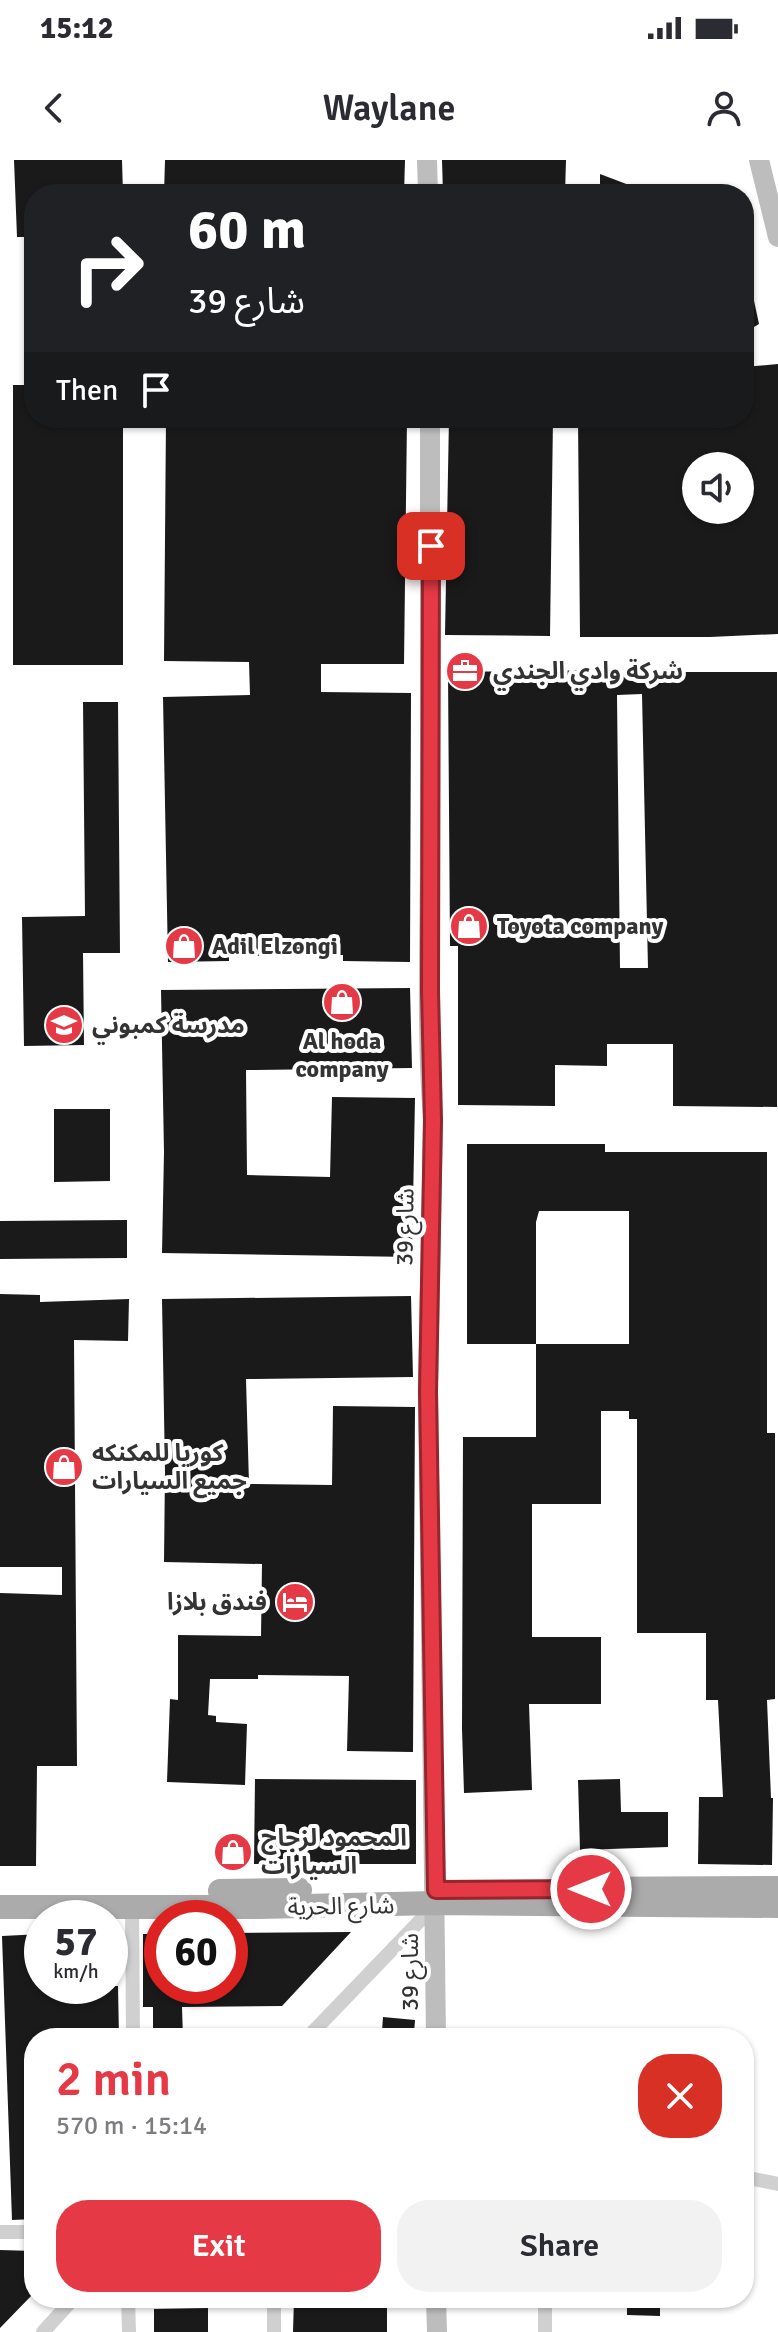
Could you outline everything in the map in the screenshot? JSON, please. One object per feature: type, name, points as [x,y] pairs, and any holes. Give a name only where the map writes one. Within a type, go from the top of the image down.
[{"type":"main road","name":"شارع الحرية","points":[[0,1907],[259,1907],[436,1897],[778,1888]]},
{"type":"main road","name":"شارع الحرية","points":[[0,1892],[436,1897],[778,1906]]},
{"type":"street","points":[[427,160],[428,184]]},
{"type":"street","points":[[759,160],[778,237]]},
{"type":"street","name":"شارع 39","points":[[430,428],[430,1034],[433,1120],[428,1391],[436,2028]]},
{"type":"street","points":[[316,2028],[436,1897]]},
{"type":"street","points":[[132,1906],[133,2028]]},
{"type":"street","points":[[754,2179],[778,2184]]},
{"type":"street","points":[[0,2232],[24,2232]]},
{"type":"street","points":[[43,2332],[65,2308]]},
{"type":"street","points":[[128,2308],[129,2332]]},
{"type":"street","points":[[274,2308],[274,2332]]},
{"type":"street","points":[[436,2308],[437,2332]]},
{"type":"street","points":[[545,2308],[545,2332]]},
{"type":"building","points":[[14,160],[122,160],[123,184],[24,184],[24,237],[17,237]]},
{"type":"building","points":[[165,160],[405,160],[404,184],[164,184]]},
{"type":"building","points":[[442,160],[566,160],[565,184],[443,184]]},
{"type":"building","points":[[600,174],[626,184],[600,184]]},
{"type":"building","points":[[754,301],[759,324],[754,327]]},
{"type":"building","points":[[778,364],[778,634],[580,637],[578,428],[754,428],[754,366]]},
{"type":"building","points":[[13,385],[24,385],[24,428],[123,428],[123,665],[13,665]]},
{"type":"building","points":[[166,428],[407,428],[404,664],[321,664],[321,692],[411,693],[410,962],[343,961],[343,955],[229,956],[229,961],[168,962],[163,697],[250,695],[249,662],[164,661]]},
{"type":"building","points":[[449,428],[553,428],[550,636],[445,635]]},
{"type":"building","points":[[448,672],[777,672],[777,1107],[673,1106],[673,1044],[607,1044],[607,1066],[555,1065],[555,1106],[458,1105],[458,946],[450,946]],"holes":[[[642,694],[648,968],[620,968],[617,695]]]},
{"type":"building","points":[[83,702],[118,702],[120,953],[83,953],[84,1045],[24,1046],[22,917],[85,916]]},
{"type":"building","points":[[410,988],[412,1068],[246,1070],[247,1175],[330,1177],[332,1097],[415,1098],[412,1257],[162,1253],[161,990]]},
{"type":"building","points":[[54,1109],[110,1109],[110,1181],[54,1182]]},
{"type":"building","points":[[467,1144],[605,1144],[605,1152],[767,1152],[767,1433],[775,1433],[775,1699],[767,1700],[773,1798],[772,1865],[698,1864],[699,1797],[723,1797],[718,1700],[706,1700],[706,1633],[637,1633],[637,1419],[629,1419],[629,1411],[601,1411],[601,1504],[532,1504],[532,1637],[601,1637],[601,1704],[529,1704],[532,1790],[464,1793],[463,1437],[536,1437],[536,1344],[467,1344]],"holes":[[[539,1211],[629,1211],[629,1344],[536,1344],[536,1222]]]},
{"type":"building","points":[[127,1220],[127,1258],[0,1259],[0,1221]]},
{"type":"building","points":[[0,1294],[40,1295],[40,1302],[129,1299],[128,1341],[74,1340],[77,1766],[37,1766],[36,1866],[0,1866],[0,1593],[62,1595],[62,1567],[0,1567]]},
{"type":"building","points":[[411,1296],[413,1377],[246,1379],[249,1484],[332,1485],[333,1406],[415,1407],[413,1752],[347,1751],[349,1676],[258,1675],[258,1679],[210,1679],[208,1715],[216,1716],[216,1722],[247,1724],[245,1785],[167,1782],[170,1699],[178,1700],[178,1635],[261,1636],[262,1564],[164,1562],[162,1299]]},
{"type":"building","points":[[255,1779],[416,1780],[416,1864],[254,1864]]},
{"type":"building","points":[[620,1779],[621,1812],[668,1812],[668,1847],[580,1850],[578,1780]]},
{"type":"building","points":[[351,1932],[282,2006],[182,2007],[183,2028],[153,2028],[153,2007],[143,2007],[143,1934],[144,2004],[248,2004],[248,1933]]},
{"type":"building","points":[[24,1935],[24,2004],[118,2004],[119,2028],[24,2028],[24,2219],[12,2220],[2,1936]]},
{"type":"building","points":[[383,2017],[415,2020],[414,2028],[382,2028]]},
{"type":"building","points":[[0,2250],[24,2251],[24,2303],[0,2328]]},
{"type":"building","points":[[208,2308],[208,2332],[154,2332],[154,2309]]},
{"type":"building","points":[[294,2308],[387,2308],[387,2332],[293,2332]]},
{"type":"building","points":[[627,2308],[660,2308],[660,2316],[627,2315]]},
{"type":"place","name":"شركة وادي الجندي","points":[[465,671]]},
{"type":"place","name":"Toyota company","points":[[469,926]]},
{"type":"place","name":"Adil Elzongi","points":[[184,946]]},
{"type":"place","name":"Al hoda company","points":[[342,1002]]},
{"type":"place","name":"مدرسة كمبوني","points":[[64,1025]]},
{"type":"place","name":"كوريا للمكنكه جميع السيارات","points":[[64,1467]]},
{"type":"place","name":"فندق بلازا","points":[[295,1602]]},
{"type":"place","name":"المحمود لزجاج السيارات","points":[[233,1852]]},
{"type":"route","points":[[431,546],[430,1078],[433,1120],[428,1391],[436,1890],[591,1889]]}]
